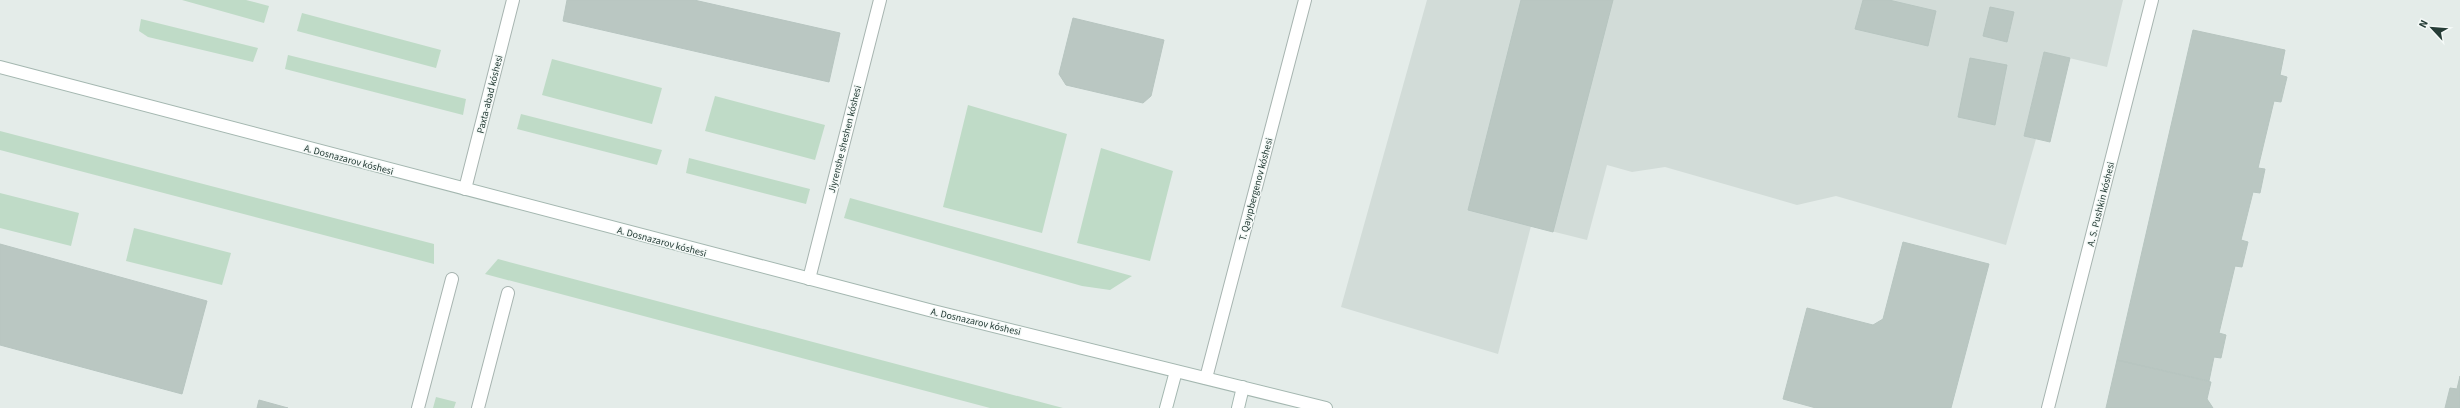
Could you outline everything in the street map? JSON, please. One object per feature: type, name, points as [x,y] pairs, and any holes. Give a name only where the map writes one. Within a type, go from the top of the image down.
[{"type":"street","name":"Paxta-abad kóshesi","points":[[465,189],[513,0]]},
{"type":"street","name":"Jiyrenshe sheshen kóshesi","points":[[808,279],[880,0]]},
{"type":"street","name":"T. Qayıpbergenov kóshesi","points":[[1206,378],[1305,0]]},
{"type":"street","name":"A. S. Pushkin kóshesi","points":[[2048,408],[2152,0]]},
{"type":"street","name":"A. Dosnazarov kóshesi","points":[[0,67],[808,279],[1326,408]]},
{"type":"street","points":[[418,408],[452,279]]},
{"type":"street","points":[[478,408],[508,293]]},
{"type":"street","points":[[1166,408],[1176,371]]},
{"type":"street","points":[[1238,408],[1243,387]]},
{"type":"shaded area","points":[[1427,0],[2123,0],[2107,67],[2044,52],[2024,136],[2036,139],[2006,245],[1836,196],[1797,205],[1665,167],[1632,172],[1607,165],[1587,240],[1531,226],[1498,354],[1341,307]]},
{"type":"green space","points":[[182,0],[246,0],[269,6],[264,23]]},
{"type":"green space","points":[[302,13],[441,50],[436,68],[297,31]]},
{"type":"green space","points":[[141,19],[258,48],[253,62],[148,37],[139,31]]},
{"type":"green space","points":[[288,55],[466,99],[463,115],[285,69]]},
{"type":"green space","points":[[552,59],[662,88],[652,124],[542,95]]},
{"type":"green space","points":[[715,96],[825,125],[815,160],[705,131]]},
{"type":"green space","points":[[968,105],[1067,134],[1042,233],[943,207]]},
{"type":"green space","points":[[521,114],[662,150],[657,165],[517,129]]},
{"type":"green space","points":[[0,131],[434,244],[434,264],[0,150]]},
{"type":"green space","points":[[1101,148],[1173,171],[1150,261],[1077,243]]},
{"type":"green space","points":[[689,158],[810,189],[806,204],[686,173]]},
{"type":"green space","points":[[0,193],[79,213],[71,246],[0,228]]},
{"type":"green space","points":[[850,198],[1132,276],[1110,290],[1082,286],[844,218]]},
{"type":"green space","points":[[134,228],[231,253],[222,285],[126,261]]},
{"type":"green space","points":[[498,259],[1063,408],[990,408],[485,274]]},
{"type":"green space","points":[[436,397],[456,402],[454,408],[433,408]]},
{"type":"building","points":[[567,0],[694,0],[840,33],[829,82],[563,21]]},
{"type":"building","points":[[1521,0],[1613,0],[1553,232],[1468,210]]},
{"type":"building","points":[[1863,0],[1889,0],[1936,11],[1928,46],[1855,29]]},
{"type":"building","points":[[1990,7],[2014,12],[2007,42],[1983,36]]},
{"type":"building","points":[[1073,18],[1164,40],[1151,96],[1143,103],[1066,85],[1059,74]]},
{"type":"building","points":[[2193,30],[2285,50],[2280,75],[2287,77],[2281,102],[2274,101],[2258,168],[2265,169],[2260,193],[2253,192],[2241,240],[2248,242],[2242,267],[2235,266],[2219,333],[2226,335],[2221,358],[2214,357],[2209,381],[2117,360]]},
{"type":"building","points":[[2044,52],[2070,58],[2050,142],[2024,136]]},
{"type":"building","points":[[1970,58],[2007,65],[1995,125],[1958,117]]},
{"type":"building","points":[[1903,242],[1989,264],[1951,408],[1816,408],[1783,399],[1807,308],[1873,325],[1883,319]]},
{"type":"building","points":[[0,244],[207,301],[182,394],[0,345]]},
{"type":"building","points":[[2117,360],[2211,382],[2207,399],[2213,408],[2106,408]]},
{"type":"building","points":[[2460,376],[2460,408],[2445,408],[2450,388],[2457,389]]},
{"type":"building","points":[[259,400],[288,408],[257,408]]}]
